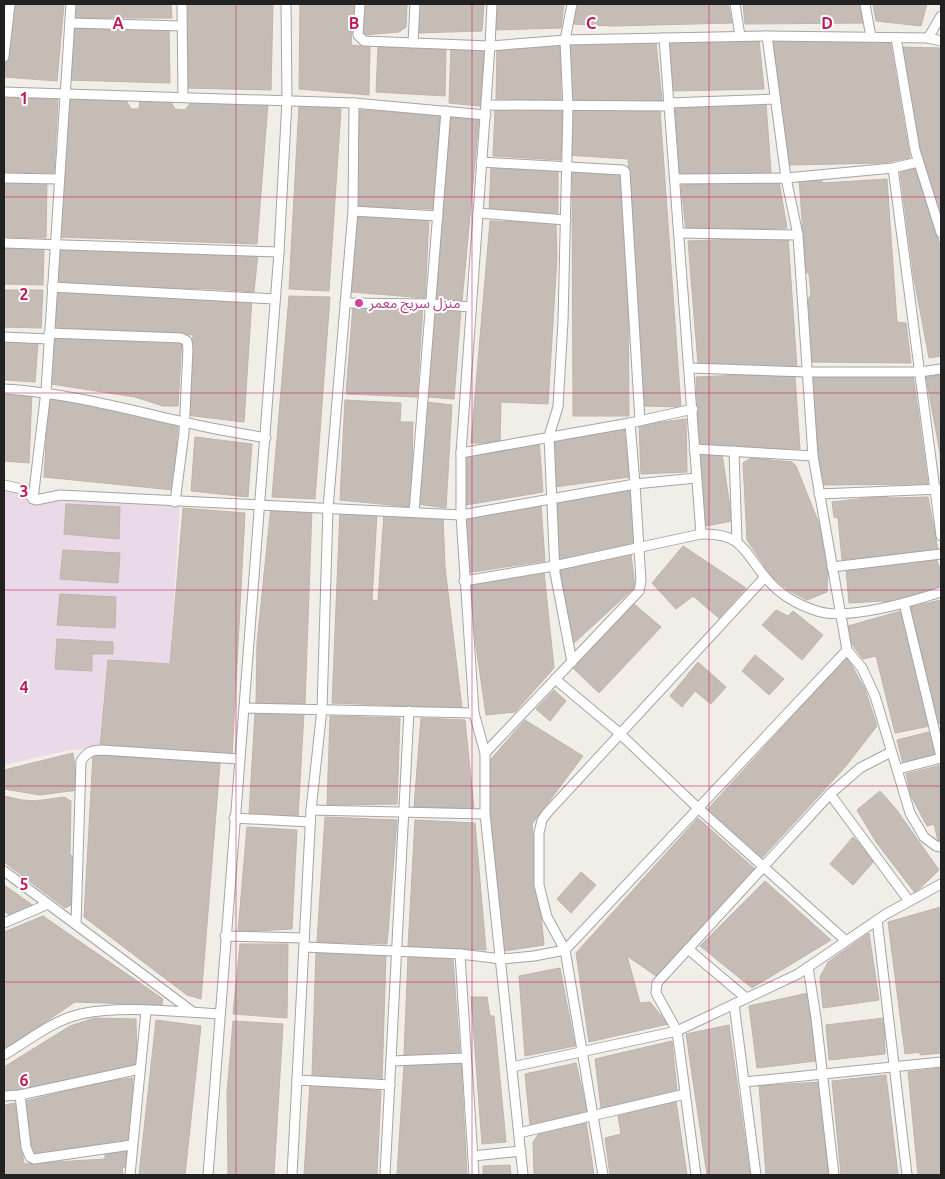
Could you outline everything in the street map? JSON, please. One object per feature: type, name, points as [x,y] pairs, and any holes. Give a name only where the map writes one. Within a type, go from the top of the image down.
[{"type":"street","points":[[4,57],[10,4]]},
{"type":"street","points":[[33,499],[46,391],[58,179],[71,4]]},
{"type":"street","points":[[182,4],[184,96]]},
{"type":"street","points":[[208,1175],[279,252],[286,100],[286,4]]},
{"type":"street","points":[[360,4],[358,35],[360,39],[412,43],[490,46],[565,40],[740,36],[928,38],[941,41]]},
{"type":"street","points":[[412,43],[415,4]]},
{"type":"street","points":[[492,4],[487,105],[481,162],[461,453],[461,515],[474,713],[485,752],[485,814],[502,959],[523,1175]]},
{"type":"street","points":[[572,4],[565,40],[568,106],[565,166],[566,220],[558,407],[549,436],[554,566],[572,662]]},
{"type":"street","points":[[735,4],[740,36]]},
{"type":"street","points":[[865,4],[871,37]]},
{"type":"street","points":[[928,38],[941,16]]},
{"type":"street","points":[[70,23],[182,26]]},
{"type":"street","points":[[767,36],[786,178],[798,235],[813,456],[847,650],[862,668],[875,696],[891,752],[899,768],[910,813],[929,842],[941,847]]},
{"type":"street","points":[[664,38],[693,409],[696,478],[702,534]]},
{"type":"street","points":[[896,38],[918,162],[941,233]]},
{"type":"street","points":[[4,92],[184,96],[354,103],[486,115]]},
{"type":"street","points":[[487,105],[669,105],[776,99]]},
{"type":"street","points":[[292,1175],[310,822],[322,709],[328,508],[353,211],[354,103]]},
{"type":"street","points":[[414,512],[446,111]]},
{"type":"street","points":[[481,162],[623,170],[626,176],[640,421]]},
{"type":"street","points":[[675,179],[786,178],[893,168],[918,162]]},
{"type":"street","points":[[893,168],[938,490],[941,536]]},
{"type":"street","points":[[4,178],[58,179]]},
{"type":"street","points":[[353,211],[438,216]]},
{"type":"street","points":[[478,213],[566,220]]},
{"type":"street","points":[[679,233],[798,235]]},
{"type":"street","points":[[4,243],[279,252]]},
{"type":"street","points":[[52,287],[275,299]]},
{"type":"street","points":[[345,303],[431,304],[472,307]]},
{"type":"street","points":[[4,337],[49,336],[186,340],[188,349],[185,422],[175,502]]},
{"type":"street","points":[[690,368],[806,372],[920,372],[941,369]]},
{"type":"street","points":[[4,389],[46,391],[266,438]]},
{"type":"street","points":[[461,453],[630,423],[693,409]]},
{"type":"street","points":[[485,752],[639,591],[641,581],[640,549],[630,423]]},
{"type":"street","points":[[694,449],[813,456]]},
{"type":"street","points":[[734,451],[737,541]]},
{"type":"street","points":[[33,499],[60,495],[461,515],[635,484],[696,478]]},
{"type":"street","points":[[4,485],[22,489],[33,499]]},
{"type":"street","points":[[819,494],[938,490]]},
{"type":"street","points":[[464,581],[554,566],[640,549],[702,534],[725,535],[737,541],[766,578],[778,590],[797,603],[818,612],[841,614],[904,603],[941,592]]},
{"type":"street","points":[[832,567],[941,554]]},
{"type":"street","points":[[603,1175],[565,950],[542,906],[538,858],[539,833],[542,820],[689,658],[766,578]]},
{"type":"street","points":[[899,768],[941,757],[904,603]]},
{"type":"street","points":[[225,936],[397,951],[460,954],[502,959],[542,955],[565,950],[847,650]]},
{"type":"street","points":[[555,679],[621,735],[698,808],[846,940]]},
{"type":"street","points":[[245,708],[474,713]]},
{"type":"street","points":[[386,1175],[409,711]]},
{"type":"street","points":[[76,924],[81,761],[85,755],[92,750],[102,750],[239,760]]},
{"type":"street","points":[[696,1175],[677,1031],[656,989],[657,983],[762,866],[830,794],[860,768],[891,752]]},
{"type":"street","points":[[830,794],[909,901]]},
{"type":"street","points":[[311,810],[485,814]]},
{"type":"street","points":[[234,818],[310,822]]},
{"type":"street","points":[[4,871],[193,1012]]},
{"type":"street","points":[[512,1067],[677,1031],[780,983],[808,967],[877,920],[941,884]]},
{"type":"street","points":[[4,923],[48,904]]},
{"type":"street","points":[[877,920],[908,1175]]},
{"type":"street","points":[[688,949],[746,998]]},
{"type":"street","points":[[460,954],[474,1175]]},
{"type":"street","points":[[808,967],[834,1175]]},
{"type":"street","points":[[734,1004],[756,1175]]},
{"type":"street","points":[[4,1056],[56,1024],[81,1014],[146,1011],[219,1014]]},
{"type":"street","points":[[130,1175],[146,1011]]},
{"type":"street","points":[[391,1060],[466,1058]]},
{"type":"street","points":[[744,1082],[941,1062]]},
{"type":"street","points":[[4,1096],[20,1095],[140,1069]]},
{"type":"street","points":[[297,1080],[390,1085]]},
{"type":"street","points":[[519,1133],[685,1094]]},
{"type":"street","points":[[20,1095],[26,1147],[30,1157],[132,1145]]},
{"type":"street","points":[[473,1156],[521,1151]]},
{"type":"shaded area","points":[[4,487],[25,491],[29,500],[44,495],[180,503],[170,664],[108,660],[100,748],[69,750],[4,765]]},
{"type":"building","points":[[12,4],[64,4],[57,81],[4,77]]},
{"type":"building","points":[[73,4],[171,4],[172,18],[77,18],[72,12]]},
{"type":"building","points":[[186,4],[273,4],[271,90],[186,88]]},
{"type":"building","points":[[300,4],[354,4],[351,45],[370,47],[369,95],[299,89]]},
{"type":"building","points":[[364,4],[407,4],[406,27],[399,32],[363,35]]},
{"type":"building","points":[[416,4],[484,4],[482,31],[416,33]]},
{"type":"building","points":[[494,4],[564,4],[561,28],[494,30]]},
{"type":"building","points":[[574,4],[728,4],[732,23],[613,26],[573,24]]},
{"type":"building","points":[[743,4],[863,4],[866,23],[745,24]]},
{"type":"building","points":[[873,4],[927,4],[921,26],[876,21]]},
{"type":"building","points":[[71,27],[169,27],[170,83],[67,80]]},
{"type":"building","points":[[772,39],[890,41],[910,158],[883,163],[789,165],[780,114]]},
{"type":"building","points":[[759,40],[764,89],[672,91],[668,41]]},
{"type":"building","points":[[560,42],[561,100],[496,99],[497,46]]},
{"type":"building","points":[[656,42],[662,101],[569,100],[568,44]]},
{"type":"building","points":[[446,45],[445,96],[376,92],[378,47]]},
{"type":"building","points":[[901,47],[941,48],[941,223],[918,153]]},
{"type":"building","points":[[451,48],[484,51],[480,106],[449,103]]},
{"type":"building","points":[[4,98],[58,99],[54,173],[4,172]]},
{"type":"building","points":[[67,99],[126,100],[131,109],[139,109],[140,100],[170,100],[175,109],[185,110],[191,102],[268,103],[257,244],[58,237]]},
{"type":"building","points":[[766,103],[771,172],[680,176],[675,105]]},
{"type":"building","points":[[299,105],[341,109],[329,291],[289,289]]},
{"type":"building","points":[[495,108],[563,109],[561,160],[493,156]]},
{"type":"building","points":[[571,108],[660,110],[681,407],[644,406],[628,159],[568,155]]},
{"type":"building","points":[[360,110],[440,115],[433,209],[355,206]]},
{"type":"building","points":[[451,114],[479,118],[462,302],[436,301]]},
{"type":"building","points":[[491,166],[558,168],[558,213],[489,213]]},
{"type":"building","points":[[916,168],[941,248],[941,356],[929,358],[914,279],[900,171]]},
{"type":"building","points":[[572,172],[621,172],[628,306],[629,416],[573,416]]},
{"type":"building","points":[[820,178],[823,183],[887,179],[897,322],[906,323],[911,363],[810,362],[807,302],[811,294],[809,274],[806,272],[799,179]]},
{"type":"building","points":[[4,181],[47,181],[46,238],[4,237]]},
{"type":"building","points":[[779,181],[787,228],[686,231],[681,185]]},
{"type":"building","points":[[354,216],[429,218],[425,298],[351,292]]},
{"type":"building","points":[[490,221],[556,223],[557,257],[548,404],[501,402],[500,443],[471,443]]},
{"type":"building","points":[[788,237],[797,368],[698,364],[688,241]]},
{"type":"building","points":[[4,248],[44,249],[43,285],[4,284]]},
{"type":"building","points":[[57,248],[258,253],[254,292],[214,289],[55,285]]},
{"type":"building","points":[[4,290],[43,290],[41,328],[4,327]]},
{"type":"building","points":[[55,291],[252,298],[244,422],[186,415],[193,335],[90,329],[53,329]]},
{"type":"building","points":[[289,296],[330,297],[315,499],[272,497]]},
{"type":"building","points":[[423,305],[417,397],[346,394],[353,306]]},
{"type":"building","points":[[433,307],[461,309],[454,399],[427,397]]},
{"type":"building","points":[[52,335],[182,339],[178,406],[163,406],[135,397],[51,384]]},
{"type":"building","points":[[4,342],[38,343],[35,382],[4,380]]},
{"type":"building","points":[[913,374],[928,484],[822,485],[811,377]]},
{"type":"building","points":[[742,375],[795,377],[800,449],[699,447],[696,377]]},
{"type":"building","points":[[941,375],[941,480],[940,453],[926,377]]},
{"type":"building","points":[[4,391],[32,392],[29,463],[4,461]]},
{"type":"building","points":[[49,394],[178,424],[173,490],[44,477]]},
{"type":"building","points":[[345,400],[401,403],[400,422],[413,422],[411,507],[340,500]]},
{"type":"building","points":[[426,402],[452,405],[446,508],[417,504]]},
{"type":"building","points":[[686,419],[687,472],[641,474],[639,425]]},
{"type":"building","points":[[624,427],[629,477],[554,487],[552,436]]},
{"type":"building","points":[[195,437],[252,444],[248,497],[191,491]]},
{"type":"building","points":[[539,440],[543,492],[466,505],[465,453]]},
{"type":"building","points":[[722,453],[732,521],[706,526],[698,455]]},
{"type":"building","points":[[751,458],[792,462],[796,466],[820,526],[828,567],[827,592],[807,600],[788,590],[771,576],[747,540],[743,463]]},
{"type":"building","points":[[633,488],[635,548],[558,561],[555,502]]},
{"type":"building","points":[[885,496],[890,498],[928,497],[938,550],[842,560],[838,518],[834,517],[832,502]]},
{"type":"building","points":[[66,504],[120,507],[119,539],[64,534]]},
{"type":"building","points":[[541,504],[545,561],[466,573],[466,517]]},
{"type":"building","points":[[271,506],[312,508],[305,704],[256,705],[257,643]]},
{"type":"building","points":[[183,508],[245,513],[232,758],[100,748],[108,660],[170,664]]},
{"type":"building","points":[[340,511],[377,514],[372,600],[378,601],[384,513],[443,516],[445,567],[462,708],[332,703]]},
{"type":"building","points":[[683,546],[746,588],[719,618],[693,596],[676,609],[652,583]]},
{"type":"building","points":[[63,550],[120,553],[118,583],[60,579]]},
{"type":"building","points":[[631,554],[635,587],[573,644],[560,570]]},
{"type":"building","points":[[936,558],[941,572],[941,591],[886,604],[882,601],[849,603],[846,569]]},
{"type":"building","points":[[544,572],[554,668],[515,712],[486,715],[467,584]]},
{"type":"building","points":[[60,594],[116,597],[115,628],[57,625]]},
{"type":"building","points":[[941,600],[941,723],[937,724],[911,607]]},
{"type":"building","points":[[633,603],[661,627],[599,693],[572,667]]},
{"type":"building","points":[[776,610],[788,616],[793,611],[823,635],[802,660],[762,625]]},
{"type":"building","points":[[901,611],[930,726],[895,733],[876,656],[863,659],[851,643],[848,626]]},
{"type":"building","points":[[57,639],[113,642],[113,654],[92,654],[92,671],[55,669]]},
{"type":"building","points":[[755,655],[784,679],[769,695],[742,671]]},
{"type":"building","points":[[847,657],[865,689],[877,726],[846,766],[761,859],[706,811]]},
{"type":"building","points":[[698,662],[726,687],[711,704],[695,691],[682,707],[670,696]]},
{"type":"building","points":[[554,690],[566,701],[550,721],[536,709]]},
{"type":"building","points":[[255,713],[304,713],[298,817],[249,814]]},
{"type":"building","points":[[330,716],[400,718],[397,804],[327,805]]},
{"type":"building","points":[[421,718],[465,720],[474,808],[414,807]]},
{"type":"building","points":[[525,720],[583,756],[532,824],[544,945],[504,951],[489,800],[491,759]]},
{"type":"building","points":[[933,731],[941,756],[903,764],[897,740]]},
{"type":"building","points":[[73,753],[78,790],[40,795],[4,789],[4,770]]},
{"type":"building","points":[[93,755],[220,763],[201,999],[187,995],[84,917]]},
{"type":"building","points":[[941,765],[941,841],[938,841],[934,824],[927,826],[911,796],[906,774]]},
{"type":"building","points":[[880,791],[896,809],[939,870],[915,893],[876,842],[857,810]]},
{"type":"building","points":[[4,796],[36,801],[64,797],[71,801],[70,854],[74,858],[71,905],[65,908],[4,862]]},
{"type":"building","points":[[325,817],[397,820],[387,944],[317,942]]},
{"type":"building","points":[[698,818],[756,870],[656,976],[627,956],[640,1003],[650,1002],[668,1024],[589,1042],[576,953]]},
{"type":"building","points":[[415,820],[475,823],[486,950],[408,947]]},
{"type":"building","points":[[247,827],[297,830],[292,929],[238,932]]},
{"type":"building","points":[[853,837],[875,860],[853,885],[830,864]]},
{"type":"building","points":[[581,872],[596,885],[571,913],[557,899]]},
{"type":"building","points":[[765,881],[831,940],[752,988],[700,946]]},
{"type":"building","points":[[4,885],[34,906],[13,918],[4,911]]},
{"type":"building","points":[[941,907],[941,1053],[920,1055],[920,1052],[905,1054],[888,922]]},
{"type":"building","points":[[43,916],[163,999],[162,1005],[75,1002],[4,1050],[4,932]]},
{"type":"building","points":[[869,933],[879,1000],[823,1008],[820,977],[828,962]]},
{"type":"building","points":[[240,944],[288,944],[287,1018],[233,1014]]},
{"type":"building","points":[[316,951],[386,954],[382,1082],[312,1075]]},
{"type":"building","points":[[408,955],[453,959],[460,1055],[404,1056]]},
{"type":"building","points":[[560,968],[575,1046],[525,1056],[519,976]]},
{"type":"building","points":[[808,993],[816,1061],[757,1068],[749,1006]]},
{"type":"building","points":[[471,997],[487,997],[490,1016],[494,1016],[506,1142],[482,1144]]},
{"type":"building","points":[[95,1018],[136,1019],[137,1066],[17,1092],[4,1092],[4,1067],[70,1026]]},
{"type":"building","points":[[884,1018],[885,1054],[829,1060],[826,1025]]},
{"type":"building","points":[[156,1020],[201,1026],[185,1175],[139,1175]]},
{"type":"building","points":[[233,1021],[283,1024],[274,1175],[228,1175],[227,1093]]},
{"type":"building","points":[[729,1025],[750,1175],[707,1175],[686,1034]]},
{"type":"building","points":[[672,1041],[677,1091],[601,1108],[595,1059]]},
{"type":"building","points":[[461,1062],[467,1175],[397,1175],[404,1066]]},
{"type":"building","points":[[576,1063],[587,1111],[530,1125],[525,1074]]},
{"type":"building","points":[[941,1068],[941,1175],[918,1175],[908,1072]]},
{"type":"building","points":[[886,1075],[898,1175],[841,1175],[832,1081]]},
{"type":"building","points":[[133,1078],[130,1139],[33,1155],[26,1101],[103,1082]]},
{"type":"building","points":[[820,1082],[828,1175],[766,1175],[759,1086]]},
{"type":"building","points":[[310,1083],[381,1091],[377,1175],[304,1175]]},
{"type":"building","points":[[676,1101],[687,1175],[610,1175],[605,1138],[621,1134],[618,1116]]},
{"type":"building","points":[[15,1103],[24,1164],[105,1159],[105,1154],[126,1151],[128,1167],[122,1168],[123,1175],[4,1175],[4,1105]]},
{"type":"building","points":[[586,1121],[594,1175],[534,1175],[533,1142],[539,1133]]},
{"type":"building","points":[[510,1165],[511,1175],[483,1175],[483,1166]]},
{"type":"place","name":"منزل سريح معمر","points":[[359,303]]}]
